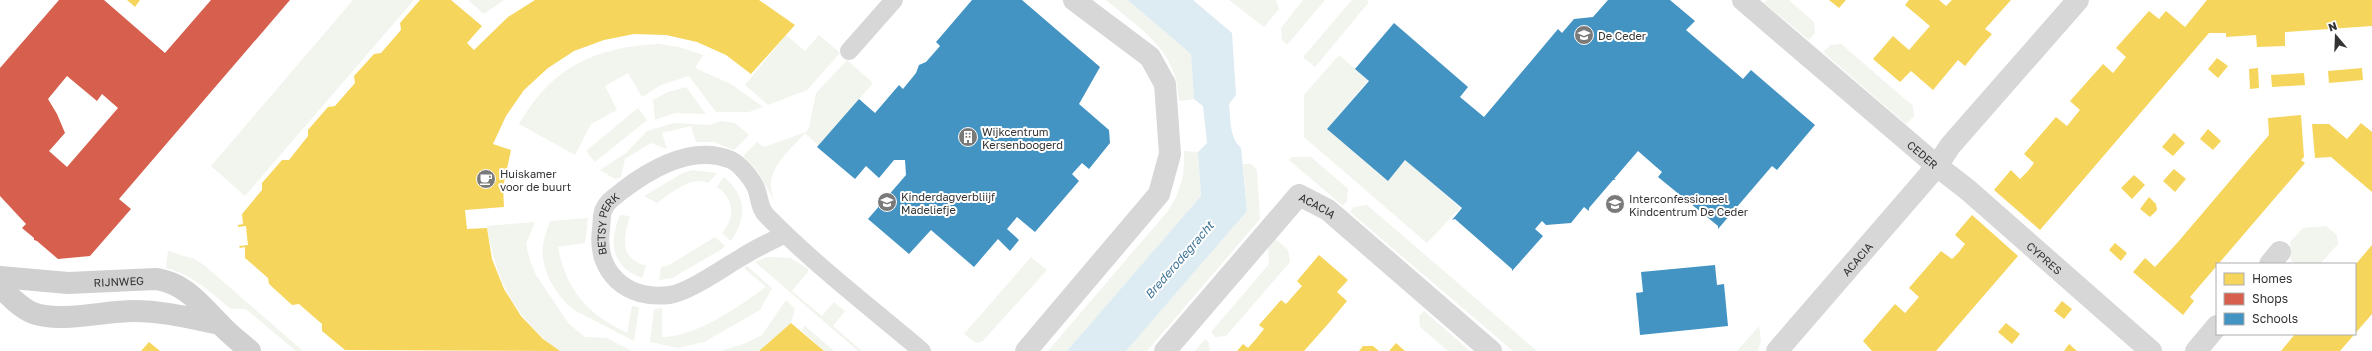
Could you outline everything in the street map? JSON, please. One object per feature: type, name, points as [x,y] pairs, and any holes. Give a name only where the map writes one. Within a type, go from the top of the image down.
[{"type":"street","points":[[1026,351],[1159,194],[1170,154],[1165,84],[1150,57],[1074,0]]},
{"type":"street","name":"CEDER","points":[[1743,0],[1937,166],[1950,146],[2078,0]]},
{"type":"street","name":"ACACIA","points":[[1777,351],[1937,166]]},
{"type":"street","name":"CYPRES","points":[[1937,166],[1968,190],[2150,351]]},
{"type":"street","name":"ACACIA","points":[[1165,351],[1299,195],[1328,210],[1491,351]]},
{"type":"street","name":"RIJNWEG","points":[[0,277],[68,283],[156,279],[168,281],[180,286],[200,301],[220,324],[250,351]]},
{"type":"street","points":[[0,287],[20,305],[33,313],[47,316],[133,311],[154,312],[220,324]]},
{"type":"street","points":[[2196,351],[2216,327]]},
{"type":"lane","points":[[849,51],[894,0]]},
{"type":"lane","name":"BETSY PERK","points":[[785,234],[693,285],[671,295],[647,295],[631,291],[615,280],[602,260],[600,236],[604,209],[610,200],[643,175],[657,168],[694,156],[713,156],[732,161],[755,186],[762,212],[785,234],[922,351]]},
{"type":"shaded area","points":[[353,0],[414,0],[245,196],[211,166]]},
{"type":"shaded area","points":[[468,0],[504,0],[484,14]]},
{"type":"shaded area","points":[[1106,0],[1128,0],[1191,54],[1194,99],[1179,101],[1177,83],[1165,54],[1144,32]]},
{"type":"shaded area","points":[[1229,0],[1276,0],[1279,9],[1264,27]]},
{"type":"shaded area","points":[[1303,0],[1325,0],[1287,45],[1282,40],[1281,28]]},
{"type":"shaded area","points":[[1352,0],[1367,0],[1369,2],[1315,67],[1303,57]]},
{"type":"shaded area","points":[[1767,0],[1789,0],[1814,22],[1815,33],[1809,40],[1764,3]]},
{"type":"shaded area","points":[[786,35],[805,51],[819,35],[840,53],[807,90],[768,105],[745,85]]},
{"type":"shaded area","points":[[659,44],[679,47],[703,55],[695,68],[731,84],[763,107],[749,112],[716,112],[689,76],[661,85],[642,97],[628,73],[605,86],[617,110],[591,124],[575,155],[519,124],[532,104],[546,88],[561,74],[577,64],[595,56],[615,50]]},
{"type":"shaded area","points":[[1841,44],[1913,106],[1914,116],[1906,124],[1823,52],[1831,45]]},
{"type":"shaded area","points":[[1339,55],[1368,80],[1328,128],[1387,180],[1406,160],[1460,208],[1427,243],[1304,137],[1304,95]]},
{"type":"shaded area","points":[[847,60],[873,83],[819,146],[805,133],[783,158],[777,166],[771,184],[772,195],[777,206],[757,170],[743,156],[757,142],[764,147],[806,132],[809,128],[816,93]]},
{"type":"shaded area","points":[[686,87],[706,114],[675,113],[655,120],[653,100],[668,92]]},
{"type":"shaded area","points":[[638,108],[647,120],[595,162],[586,151]]},
{"type":"shaded area","points":[[720,121],[735,123],[749,135],[734,150],[714,142],[696,142],[691,126],[662,133],[667,149],[651,143],[625,159],[621,177],[615,179],[600,170],[626,153],[647,131],[674,123],[710,125]]},
{"type":"shaded area","points":[[1184,151],[1198,152],[1201,196],[1067,351],[1048,351],[1168,211],[1179,190],[1183,175]]},
{"type":"shaded area","points":[[1291,157],[1311,157],[1348,189],[1347,201],[1343,206],[1289,160]]},
{"type":"shaded area","points":[[1243,164],[1251,164],[1257,170],[1260,219],[1147,351],[1126,351],[1247,211]]},
{"type":"shaded area","points":[[692,170],[717,173],[708,183],[695,181],[688,183],[657,203],[644,196],[681,174]]},
{"type":"shaded area","points":[[724,177],[737,192],[742,207],[740,223],[731,241],[722,233],[730,221],[731,215],[730,202],[723,192],[717,187]]},
{"type":"shaded area","points":[[1367,205],[1537,351],[1513,351],[1350,212],[1354,207]]},
{"type":"shaded area","points":[[620,215],[630,216],[626,232],[625,246],[631,258],[646,266],[642,278],[624,267],[615,253],[614,235]]},
{"type":"shaded area","points":[[588,218],[585,243],[558,247],[562,263],[573,289],[581,299],[590,309],[613,326],[627,333],[632,306],[639,307],[634,341],[574,310],[555,290],[547,272],[544,263],[543,245],[550,221]]},
{"type":"shaded area","points":[[535,222],[526,244],[530,261],[536,275],[569,324],[585,337],[607,338],[632,351],[558,350],[528,322],[518,310],[498,272],[487,226]]},
{"type":"shaded area","points":[[2326,226],[2337,235],[2338,244],[2321,263],[2295,263],[2291,260],[2290,242],[2303,228]]},
{"type":"shaded area","points":[[715,237],[725,246],[722,249],[672,278],[659,280],[661,267],[669,265]]},
{"type":"shaded area","points":[[1276,239],[1288,250],[1290,262],[1226,336],[1215,337],[1211,332],[1269,264],[1268,248]]},
{"type":"shaded area","points":[[168,251],[194,259],[204,265],[303,351],[296,351],[246,309],[231,309],[192,279],[166,268]]},
{"type":"shaded area","points":[[767,257],[791,258],[808,269],[808,272],[792,291],[822,316],[834,302],[845,311],[833,326],[862,351],[858,351],[755,262]]},
{"type":"shaded area","points":[[1031,257],[1047,270],[982,342],[976,343],[964,334]]},
{"type":"shaded area","points":[[747,266],[772,288],[760,310],[704,342],[678,348],[650,342],[654,309],[662,308],[662,337],[675,336],[689,332],[717,319],[766,287],[744,268]]},
{"type":"shaded area","points":[[786,300],[795,309],[791,323],[759,351],[721,351],[746,343],[762,335]]},
{"type":"shaded area","points":[[1424,311],[1470,351],[1448,351],[1420,327],[1419,316]]},
{"type":"shaded area","points":[[805,326],[834,351],[824,351],[801,330]]},
{"type":"shaded area","points":[[1759,326],[1761,341],[1758,351],[1737,351]]},
{"type":"shaded area","points":[[1205,339],[1209,343],[1210,351],[1195,351]]},
{"type":"water","name":"Brederodegracht","points":[[1128,0],[1193,0],[1232,33],[1236,95],[1229,104],[1232,133],[1237,144],[1241,148],[1247,211],[1126,351],[1067,351],[1201,196],[1198,152],[1207,143],[1203,106],[1194,99],[1191,54]]},
{"type":"building: Homes","points":[[127,0],[140,0],[135,7]]},
{"type":"building: Homes","points":[[420,0],[451,0],[482,26],[467,43],[474,50],[508,17],[535,0],[759,0],[795,25],[751,74],[726,55],[697,42],[666,35],[634,34],[604,40],[574,51],[548,68],[524,90],[506,116],[493,144],[511,150],[503,187],[504,207],[465,210],[467,229],[487,228],[492,259],[504,289],[521,316],[543,339],[560,351],[345,350],[322,331],[322,324],[299,304],[292,305],[269,284],[268,278],[245,258],[245,247],[240,248],[239,246],[248,245],[246,226],[238,227],[238,225],[243,224],[242,214],[262,190],[262,183],[282,160],[289,160],[308,136],[308,130],[328,107],[335,106],[355,83],[354,76],[374,54],[381,53],[401,30],[400,23]]},
{"type":"building: Homes","points":[[1829,0],[1846,0],[1839,8]]},
{"type":"building: Homes","points":[[1909,0],[1939,0],[1946,6],[1952,0],[2011,0],[1985,29],[1992,34],[1965,66],[1958,60],[1933,90],[1911,71],[1900,82],[1873,59],[1893,36],[1909,50],[1930,26],[1905,5]]},
{"type":"building: Homes","points":[[2207,0],[2372,0],[2372,26],[2285,32],[2285,46],[2257,47],[2256,35],[2226,37],[2226,33],[2209,33],[2040,230],[1994,190],[2011,170],[2020,179],[2028,171],[2034,163],[2024,154],[2056,117],[2067,126],[2080,110],[2070,101],[2103,64],[2113,73],[2126,57],[2116,48],[2149,11],[2159,19],[2166,11],[2185,27]]},
{"type":"building: Homes","points":[[2217,58],[2228,66],[2218,78],[2208,69]]},
{"type":"building: Homes","points":[[2258,68],[2259,88],[2250,89],[2249,69]]},
{"type":"building: Homes","points":[[2362,68],[2363,80],[2329,83],[2328,71]]},
{"type":"building: Homes","points":[[2304,73],[2305,85],[2272,87],[2271,75]]},
{"type":"building: Homes","points":[[2301,115],[2304,157],[2301,160],[2305,163],[2219,263],[2216,263],[2216,267],[2190,297],[2194,301],[2183,315],[2133,272],[2145,258],[2155,267],[2178,242],[2269,135],[2268,118]]},
{"type":"building: Homes","points":[[2361,123],[2372,132],[2372,192],[2331,157],[2315,158],[2312,124],[2329,124],[2347,139]]},
{"type":"building: Homes","points":[[2208,129],[2221,141],[2213,150],[2200,139]]},
{"type":"building: Homes","points":[[2174,133],[2185,143],[2173,156],[2162,147]]},
{"type":"building: Homes","points":[[2174,169],[2186,179],[2175,192],[2163,181]]},
{"type":"building: Homes","points":[[2134,175],[2145,185],[2132,199],[2121,188]]},
{"type":"building: Homes","points":[[2149,197],[2156,204],[2157,210],[2150,217],[2140,209]]},
{"type":"building: Homes","points":[[1972,215],[2018,256],[1936,351],[1872,351],[1863,341],[1895,304],[1905,313],[1919,297],[1909,288],[1941,251],[1952,259],[1959,252],[1965,244],[1955,235]]},
{"type":"building: Homes","points":[[2115,243],[2127,253],[2121,261],[2109,250]]},
{"type":"building: Homes","points":[[2372,245],[2372,314],[2356,333],[2356,264]]},
{"type":"building: Homes","points":[[1319,255],[1348,280],[1337,292],[1347,301],[1328,324],[1304,351],[1237,351],[1243,344],[1248,348],[1264,329],[1259,325],[1281,300],[1286,304],[1302,286],[1297,281]]},
{"type":"building: Homes","points":[[2062,301],[2072,309],[2064,319],[2054,311]]},
{"type":"building: Homes","points":[[791,323],[798,329],[824,351],[759,351]]},
{"type":"building: Homes","points":[[2006,323],[2020,334],[2012,344],[1998,332]]},
{"type":"building: Homes","points":[[2294,335],[2354,335],[2340,351],[2281,351]]},
{"type":"building: Homes","points":[[149,342],[160,351],[141,351]]},
{"type":"building: Homes","points":[[1396,343],[1405,351],[1389,351]]},
{"type":"building: Homes","points":[[2069,344],[2077,351],[2064,351]]},
{"type":"building: Homes","points":[[1363,346],[1373,346],[1379,351],[1359,351]]},
{"type":"building: Shops","points":[[59,0],[104,0],[165,53],[211,0],[290,0],[119,199],[131,209],[90,256],[58,259],[34,240],[34,238],[22,228],[26,224],[0,196],[0,68]],"holes":[[[67,76],[97,101],[102,94],[118,108],[67,167],[49,151],[65,133],[57,114],[48,99]]]},
{"type":"building: Schools","name":"Wijkcentrum Kersenboogerd","points":[[972,0],[1022,0],[1100,67],[1079,104],[1109,130],[1110,143],[1089,169],[1082,163],[1072,174],[1079,181],[1035,232],[1017,217],[1007,229],[1019,240],[1010,251],[998,239],[974,267],[931,230],[909,254],[868,219],[906,175],[905,160],[894,160],[879,178],[866,166],[855,179],[817,147],[859,99],[875,113],[899,85],[903,89],[916,73],[919,65],[926,62],[940,46],[936,42]]},
{"type":"building: Schools","points":[[1608,0],[1670,0],[1695,21],[1686,30],[1743,79],[1751,70],[1815,125],[1777,170],[1772,166],[1718,229],[1718,226],[1658,177],[1662,172],[1638,151],[1614,179],[1616,180],[1613,180],[1589,208],[1589,211],[1584,207],[1571,223],[1546,225],[1542,221],[1535,229],[1543,236],[1512,271],[1512,269],[1455,219],[1452,220],[1462,208],[1405,160],[1388,181],[1327,129],[1369,81],[1355,69],[1394,23],[1468,87],[1460,97],[1484,117],[1558,29],[1562,33],[1574,19],[1593,17]]},
{"type":"building: Schools","points":[[1715,265],[1717,285],[1724,284],[1728,326],[1640,335],[1636,293],[1643,292],[1641,272]]},
{"type":"place","name":"De Ceder","points":[[1584,35]]},
{"type":"place","name":"Wijkcentrum Kersenboogerd","points":[[968,137]]},
{"type":"place","name":"Huiskamer voor de buurt","points":[[486,179]]},
{"type":"place","name":"Kinderdagverbliijf Madeliefje","points":[[887,202]]},
{"type":"place","name":"Interconfessioneel Kindcentrum De Ceder","points":[[1615,204]]}]
